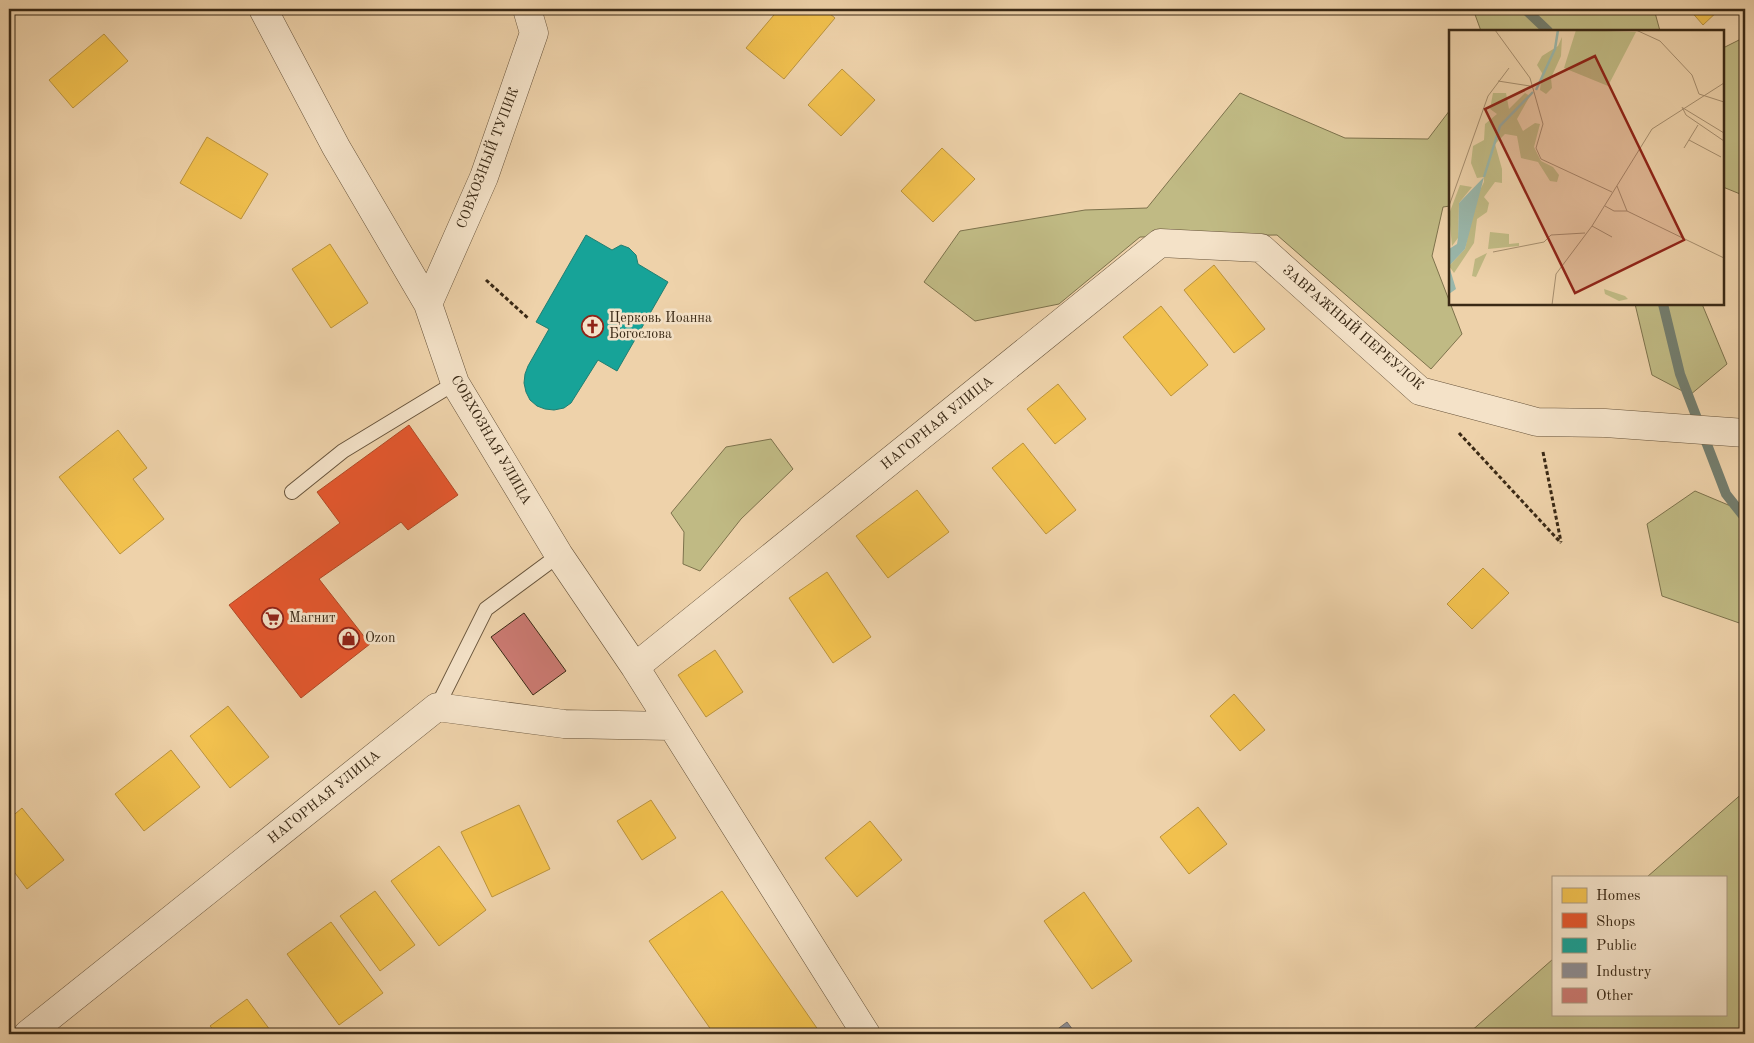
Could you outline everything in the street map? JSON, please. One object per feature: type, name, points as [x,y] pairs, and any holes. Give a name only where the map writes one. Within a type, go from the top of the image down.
[{"type":"street","name":"СОВХОЗНАЯ УЛИЦА","points":[[263,9],[336,146],[428,304],[456,383],[559,555],[635,667],[866,1034]]},
{"type":"street","name":"СОВХОЗНЫЙ ТУПИК","points":[[428,304],[484,177],[534,33],[527,9]]},
{"type":"street","name":"НАГОРНАЯ УЛИЦА","points":[[635,667],[1160,243],[1261,248]]},
{"type":"street","name":"ЗАВРАЖНЫЙ ПЕРЕУЛОК","points":[[1261,248],[1420,391],[1537,422],[1605,423],[1745,433]]},
{"type":"street","name":"НАГОРНАЯ УЛИЦА","points":[[28,1034],[437,707]]},
{"type":"street","points":[[437,707],[564,724],[671,726]]},
{"type":"lane","points":[[292,492],[342,450],[456,383]]},
{"type":"lane","points":[[437,707],[486,609],[559,555]]},
{"type":"path","points":[[486,280],[529,319]]},
{"type":"path","points":[[1454,427],[1561,543],[1537,422]]},
{"type":"shaded area","points":[[1473,9],[1654,9],[1660,30],[1481,30]]},
{"type":"shaded area","points":[[1741,39],[1745,44],[1745,196],[1724,187],[1724,48]]},
{"type":"shaded area","points":[[1240,93],[1345,138],[1428,139],[1449,111],[1449,206],[1443,207],[1432,256],[1449,300],[1449,305],[1451,305],[1462,334],[1431,369],[1277,235],[1140,237],[1059,304],[975,321],[924,282],[960,231],[1085,210],[1147,208]]},
{"type":"shaded area","points":[[1635,305],[1702,305],[1727,364],[1690,395],[1652,375]]},
{"type":"shaded area","points":[[771,439],[793,469],[741,519],[700,571],[683,564],[684,532],[671,513],[726,447]]},
{"type":"shaded area","points":[[1695,491],[1745,512],[1745,625],[1662,596],[1647,524]]},
{"type":"shaded area","points":[[1745,791],[1745,1034],[1469,1033],[1552,960],[1552,1016],[1726,1016],[1726,876],[1648,876]]},
{"type":"building: Homes","points":[[779,9],[824,9],[835,18],[784,79],[746,48]]},
{"type":"building: Homes","points":[[1689,9],[1720,9],[1703,25]]},
{"type":"building: Homes","points":[[104,34],[128,61],[73,108],[49,80]]},
{"type":"building: Homes","points":[[842,69],[875,100],[841,136],[808,105]]},
{"type":"building: Homes","points":[[207,137],[268,174],[241,219],[180,183]]},
{"type":"building: Homes","points":[[942,148],[975,179],[933,222],[901,191]]},
{"type":"building: Homes","points":[[330,244],[368,303],[331,328],[292,269]]},
{"type":"building: Homes","points":[[1214,265],[1265,329],[1234,353],[1184,290]]},
{"type":"building: Homes","points":[[1161,306],[1208,365],[1171,396],[1123,337]]},
{"type":"building: Homes","points":[[1058,384],[1086,419],[1055,444],[1027,409]]},
{"type":"building: Homes","points":[[118,430],[147,468],[133,479],[164,519],[120,554],[59,477]]},
{"type":"building: Homes","points":[[1023,443],[1076,510],[1046,534],[992,468]]},
{"type":"building: Homes","points":[[917,490],[949,532],[888,578],[856,536]]},
{"type":"building: Homes","points":[[1483,568],[1509,593],[1472,629],[1447,604]]},
{"type":"building: Homes","points":[[827,572],[871,637],[833,663],[789,598]]},
{"type":"building: Homes","points":[[715,650],[743,692],[706,717],[678,675]]},
{"type":"building: Homes","points":[[1234,694],[1265,730],[1240,751],[1210,716]]},
{"type":"building: Homes","points":[[228,706],[269,757],[230,788],[190,736]]},
{"type":"building: Homes","points":[[171,750],[200,787],[144,831],[115,794]]},
{"type":"building: Homes","points":[[651,800],[676,838],[642,860],[617,821]]},
{"type":"building: Homes","points":[[519,805],[550,869],[492,897],[461,832]]},
{"type":"building: Homes","points":[[1198,807],[1227,844],[1189,874],[1160,837]]},
{"type":"building: Homes","points":[[22,808],[64,860],[27,889],[9,865],[9,819]]},
{"type":"building: Homes","points":[[870,821],[902,860],[857,897],[825,858]]},
{"type":"building: Homes","points":[[439,846],[486,910],[439,946],[391,881]]},
{"type":"building: Homes","points":[[375,891],[415,945],[380,971],[340,916]]},
{"type":"building: Homes","points":[[722,891],[821,1034],[714,1034],[649,941]]},
{"type":"building: Homes","points":[[1084,892],[1132,961],[1092,989],[1044,921]]},
{"type":"building: Homes","points":[[331,922],[383,993],[339,1025],[287,954]]},
{"type":"building: Homes","points":[[247,999],[273,1034],[217,1034],[210,1026]]},
{"type":"building: Shops","points":[[409,425],[458,495],[408,530],[401,522],[319,579],[370,644],[301,698],[229,605],[340,523],[317,492]]},
{"type":"building: Public","name":"Церковь Иоанна Богослова","points":[[586,235],[612,250],[621,245],[629,248],[636,255],[638,264],[668,282],[617,371],[598,360],[571,403],[564,408],[545,409],[537,406],[530,400],[524,383],[528,366],[549,329],[536,322]]},
{"type":"building: Industry","points":[[1067,1022],[1076,1034],[1051,1034]]},
{"type":"building: Other","points":[[524,613],[566,671],[533,695],[491,637]]},
{"type":"waterway","points":[[1525,9],[1547,30]]},
{"type":"waterway","points":[[1663,305],[1680,374],[1726,494],[1745,518]]},
{"type":"place","name":"Церковь Иоанна Богослова","points":[[593,326]]},
{"type":"place","name":"Магнит","points":[[273,618]]},
{"type":"place","name":"Ozon","points":[[349,638]]}]
